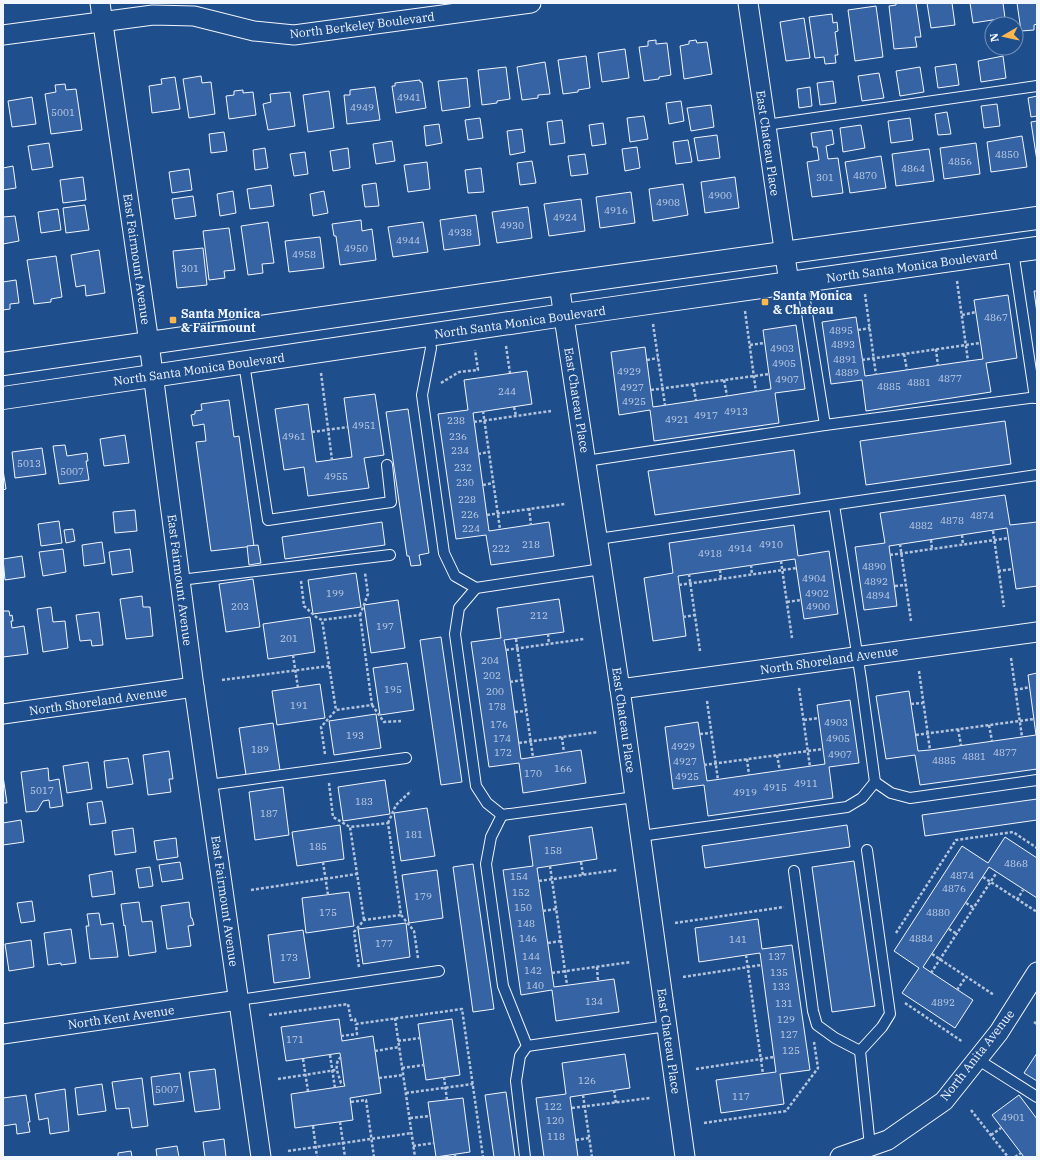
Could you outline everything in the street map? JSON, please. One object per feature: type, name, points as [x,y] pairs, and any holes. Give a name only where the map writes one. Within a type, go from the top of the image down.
[{"type":"street","name":"North Berkeley Boulevard","points":[[3,35],[102,12],[194,16],[254,31],[294,35],[531,3]]},
{"type":"street","name":"East Chateau Place","points":[[748,3],[784,254],[795,283]]},
{"type":"street","name":"East Fairmount Avenue","points":[[102,12],[149,343],[194,687],[261,1157]]},
{"type":"street","points":[[3,364],[559,284],[1037,218]]},
{"type":"street","name":"North Santa Monica Boulevard","points":[[3,398],[564,315],[1037,248]]},
{"type":"street","name":"East Chateau Place","points":[[559,284],[620,689],[685,1157]]},
{"type":"street","name":"North Shoreland Avenue","points":[[620,689],[1037,632]]},
{"type":"street","name":"North Shoreland Avenue","points":[[3,714],[194,687]]},
{"type":"street","name":"North Anita Avenue","points":[[840,1157],[888,1140],[944,1101],[998,1032],[1037,972]]},
{"type":"street","name":"North Kent Avenue","points":[[3,1034],[239,1000]]},
{"type":"lane","points":[[766,125],[1037,86]]},
{"type":"lane","points":[[586,460],[825,425],[1036,397],[1012,252]]},
{"type":"lane","points":[[795,283],[825,425]]},
{"type":"lane","points":[[428,335],[431,348],[422,396],[444,553],[455,576],[476,588],[602,569]]},
{"type":"lane","points":[[244,363],[268,520],[391,502],[387,465]]},
{"type":"lane","points":[[598,539],[1037,475]]},
{"type":"lane","points":[[641,836],[847,807],[862,798],[875,782],[834,505]]},
{"type":"lane","points":[[180,580],[390,555]]},
{"type":"lane","points":[[476,588],[459,608],[455,634],[476,786],[488,803],[502,815],[635,797]]},
{"type":"lane","points":[[208,784],[406,758]]},
{"type":"lane","points":[[875,782],[891,793],[910,798],[1037,780]]},
{"type":"lane","points":[[502,815],[491,837],[486,864],[503,986],[527,1046]]},
{"type":"lane","points":[[867,850],[890,1014],[882,1027],[860,1051],[870,1146]]},
{"type":"lane","points":[[794,870],[813,1011],[817,1025],[835,1038],[860,1051]]},
{"type":"lane","points":[[239,1000],[439,971]]},
{"type":"lane","points":[[524,1157],[516,1080],[520,1056],[527,1046],[667,1026]]},
{"type":"lane","points":[[977,1059],[1037,1097]]},
{"type":"path","points":[[956,280],[968,361]]},
{"type":"path","points":[[865,293],[876,375]]},
{"type":"path","points":[[745,310],[756,392]]},
{"type":"path","points":[[962,315],[976,312]]},
{"type":"path","points":[[653,324],[664,405]]},
{"type":"path","points":[[858,330],[870,328]]},
{"type":"path","points":[[750,345],[764,343]]},
{"type":"path","points":[[862,360],[980,343]]},
{"type":"path","points":[[506,346],[510,373]]},
{"type":"path","points":[[422,396],[459,372],[478,370],[475,350]]},
{"type":"path","points":[[936,350],[938,366]]},
{"type":"path","points":[[904,354],[907,370]]},
{"type":"path","points":[[647,360],[658,358]]},
{"type":"path","points":[[320,373],[332,460]]},
{"type":"path","points":[[651,390],[769,374]]},
{"type":"path","points":[[724,380],[726,396]]},
{"type":"path","points":[[693,384],[696,400]]},
{"type":"path","points":[[514,407],[516,416]]},
{"type":"path","points":[[483,411],[500,529]]},
{"type":"path","points":[[474,422],[551,411]]},
{"type":"path","points":[[312,432],[348,427]]},
{"type":"path","points":[[478,454],[489,452]]},
{"type":"path","points":[[483,485],[493,483]]},
{"type":"path","points":[[487,514],[565,504]]},
{"type":"path","points":[[529,508],[531,525]]},
{"type":"path","points":[[993,531],[1004,607]]},
{"type":"path","points":[[962,535],[963,545]]},
{"type":"path","points":[[890,555],[1009,538]]},
{"type":"path","points":[[931,540],[932,549]]},
{"type":"path","points":[[900,544],[911,621]]},
{"type":"path","points":[[363,558],[368,594],[360,615],[372,705],[384,722],[401,721]]},
{"type":"path","points":[[781,561],[792,638]]},
{"type":"path","points":[[299,565],[304,606],[316,618],[322,620],[360,615]]},
{"type":"path","points":[[750,566],[752,575]]},
{"type":"path","points":[[679,585],[797,568]]},
{"type":"path","points":[[998,571],[1013,569]]},
{"type":"path","points":[[720,570],[721,579]]},
{"type":"path","points":[[689,574],[700,652]]},
{"type":"path","points":[[895,586],[906,585]]},
{"type":"path","points":[[787,602],[801,600]]},
{"type":"path","points":[[683,617],[695,615]]},
{"type":"path","points":[[322,620],[336,710]]},
{"type":"path","points":[[548,634],[549,644]]},
{"type":"path","points":[[516,639],[533,757]]},
{"type":"path","points":[[506,650],[584,639]]},
{"type":"path","points":[[294,655],[298,688]]},
{"type":"path","points":[[1011,658],[1022,737]]},
{"type":"path","points":[[222,680],[329,666]]},
{"type":"path","points":[[919,671],[930,750]]},
{"type":"path","points":[[510,682],[522,680]]},
{"type":"path","points":[[799,688],[810,767]]},
{"type":"path","points":[[1015,690],[1030,688]]},
{"type":"path","points":[[707,701],[718,780]]},
{"type":"path","points":[[911,704],[923,702]]},
{"type":"path","points":[[372,705],[336,710],[321,727],[333,817],[350,827],[388,823]]},
{"type":"path","points":[[515,712],[526,711]]},
{"type":"path","points":[[804,720],[819,718]]},
{"type":"path","points":[[916,735],[1034,718]]},
{"type":"path","points":[[989,725],[992,741]]},
{"type":"path","points":[[958,729],[961,745]]},
{"type":"path","points":[[519,743],[598,732]]},
{"type":"path","points":[[700,734],[711,733]]},
{"type":"path","points":[[562,737],[564,753]]},
{"type":"path","points":[[704,766],[823,749]]},
{"type":"path","points":[[777,755],[780,771]]},
{"type":"path","points":[[747,759],[749,775]]},
{"type":"path","points":[[411,791],[396,805],[388,823],[401,915],[414,931],[421,974]]},
{"type":"path","points":[[350,827],[364,920]]},
{"type":"path","points":[[881,955],[956,840],[1013,832],[1037,848]]},
{"type":"path","points":[[323,862],[328,895]]},
{"type":"path","points":[[581,862],[583,875]]},
{"type":"path","points":[[550,866],[567,986]]},
{"type":"path","points":[[539,881],[618,870]]},
{"type":"path","points":[[932,973],[997,872]]},
{"type":"path","points":[[251,890],[357,874]]},
{"type":"path","points":[[983,877],[1037,912]]},
{"type":"path","points":[[1017,900],[1023,890]]},
{"type":"path","points":[[966,903],[974,908]]},
{"type":"path","points":[[675,923],[798,904]]},
{"type":"path","points":[[543,911],[556,909]]},
{"type":"path","points":[[361,982],[354,932],[364,920],[401,915]]},
{"type":"path","points":[[949,929],[957,934]]},
{"type":"path","points":[[548,943],[561,941]]},
{"type":"path","points":[[932,954],[994,995]]},
{"type":"path","points":[[746,955],[763,1074]]},
{"type":"path","points":[[552,973],[630,962]]},
{"type":"path","points":[[683,977],[761,965]]},
{"type":"path","points":[[596,967],[598,981]]},
{"type":"path","points":[[958,990],[966,977]]},
{"type":"path","points":[[886,990],[963,1042]]},
{"type":"path","points":[[269,1015],[348,1004],[351,1020],[355,1019],[357,1034],[341,1036]]},
{"type":"path","points":[[356,1024],[462,1009],[483,1157]]},
{"type":"path","points":[[396,1018],[415,1157]]},
{"type":"path","points":[[704,1123],[786,1111],[818,1068],[813,1033],[817,1025]]},
{"type":"path","points":[[398,1041],[420,1038]]},
{"type":"path","points":[[375,1051],[399,1047]]},
{"type":"path","points":[[330,1055],[335,1088]]},
{"type":"path","points":[[341,1056],[337,1060],[336,1070],[341,1082],[344,1083]]},
{"type":"path","points":[[696,1069],[774,1057]]},
{"type":"path","points":[[303,1059],[308,1091]]},
{"type":"path","points":[[402,1068],[424,1065]]},
{"type":"path","points":[[278,1079],[336,1070]]},
{"type":"path","points":[[379,1078],[403,1075]]},
{"type":"path","points":[[444,1077],[447,1100]]},
{"type":"path","points":[[406,1093],[473,1084]]},
{"type":"path","points":[[614,1090],[616,1102]]},
{"type":"path","points":[[583,1095],[592,1157]]},
{"type":"path","points":[[572,1108],[650,1098]]},
{"type":"path","points":[[351,1102],[366,1100],[374,1157]]},
{"type":"path","points":[[972,1110],[1008,1157]]},
{"type":"path","points":[[410,1118],[431,1116]]},
{"type":"path","points":[[340,1122],[345,1157]]},
{"type":"path","points":[[313,1126],[317,1157]]},
{"type":"path","points":[[991,1135],[1001,1128]]},
{"type":"path","points":[[288,1151],[412,1133]]},
{"type":"path","points":[[576,1140],[589,1138]]},
{"type":"path","points":[[414,1146],[434,1143]]},
{"type":"path","points":[[1015,1157],[1021,1153]]},
{"type":"building","points":[[896,3],[916,3],[921,37],[915,37],[917,47],[894,49],[889,6],[896,5]]},
{"type":"building","points":[[927,3],[952,3],[955,25],[931,28]]},
{"type":"building","points":[[970,3],[1003,3],[1005,16],[984,16],[984,21],[973,23]]},
{"type":"building","points":[[1017,3],[1037,3],[1037,24],[1034,25],[1034,30],[1024,31],[1024,16],[1019,16]]},
{"type":"building","points":[[876,6],[883,57],[855,61],[848,10]]},
{"type":"building","points":[[832,14],[833,23],[837,22],[838,31],[835,32],[838,55],[835,55],[836,63],[825,64],[824,57],[815,58],[809,17]]},
{"type":"building","points":[[804,18],[810,58],[786,61],[780,22]]},
{"type":"building","points":[[656,40],[656,44],[667,43],[671,75],[659,77],[659,79],[644,81],[639,47],[648,46],[648,41]]},
{"type":"building","points":[[696,40],[697,43],[707,42],[712,74],[684,79],[680,46],[689,44],[689,41]]},
{"type":"building","points":[[625,49],[629,78],[602,82],[598,53]]},
{"type":"building","points":[[586,56],[590,88],[578,90],[578,92],[563,94],[558,60]]},
{"type":"building","points":[[1003,56],[1006,78],[981,82],[978,61]]},
{"type":"building","points":[[545,62],[550,94],[538,95],[538,98],[522,100],[517,67]]},
{"type":"building","points":[[956,64],[959,85],[938,88],[935,67]]},
{"type":"building","points":[[506,67],[510,99],[482,105],[478,70]]},
{"type":"building","points":[[920,67],[924,92],[900,96],[896,71]]},
{"type":"building","points":[[879,73],[884,98],[862,101],[858,76]]},
{"type":"building","points":[[201,76],[202,83],[211,82],[215,114],[189,118],[183,79]]},
{"type":"building","points":[[175,77],[180,109],[152,113],[149,86],[162,84],[161,79]]},
{"type":"building","points":[[467,78],[470,107],[442,111],[438,81]]},
{"type":"building","points":[[420,80],[420,82],[422,82],[426,108],[396,113],[392,86],[395,86],[395,83]]},
{"type":"building","points":[[833,81],[836,103],[820,105],[817,83]]},
{"type":"building","points":[[65,84],[66,90],[76,89],[82,130],[51,134],[45,94],[56,92],[55,85]]},
{"type":"building","points":[[375,87],[380,120],[347,124],[344,95],[350,95],[350,90]]},
{"type":"building","points":[[810,87],[812,106],[799,108],[797,89]]},
{"type":"building","points":[[243,90],[243,93],[253,92],[256,115],[229,119],[226,96],[234,95],[234,91]]},
{"type":"building","points":[[329,91],[334,128],[308,132],[303,95]]},
{"type":"building","points":[[290,92],[295,126],[268,130],[263,104],[271,102],[270,94]]},
{"type":"building","points":[[1037,96],[1037,116],[1031,117],[1028,98]]},
{"type":"building","points":[[32,97],[36,124],[12,127],[8,101]]},
{"type":"building","points":[[681,101],[684,121],[669,124],[666,103]]},
{"type":"building","points":[[997,104],[1000,126],[984,128],[981,106]]},
{"type":"building","points":[[711,105],[714,127],[691,131],[687,108]]},
{"type":"building","points":[[947,112],[951,134],[938,135],[935,114]]},
{"type":"building","points":[[644,116],[648,139],[630,142],[627,118]]},
{"type":"building","points":[[480,118],[483,138],[468,140],[465,120]]},
{"type":"building","points":[[910,118],[913,140],[891,143],[888,121]]},
{"type":"building","points":[[562,120],[565,143],[550,145],[547,122]]},
{"type":"building","points":[[1037,121],[1037,161],[1031,122]]},
{"type":"building","points":[[603,123],[606,144],[592,146],[589,125]]},
{"type":"building","points":[[439,124],[442,143],[426,146],[424,126]]},
{"type":"building","points":[[861,125],[865,148],[843,152],[840,128]]},
{"type":"building","points":[[522,129],[525,152],[510,155],[507,131]]},
{"type":"building","points":[[832,130],[834,144],[826,146],[828,159],[838,158],[843,193],[812,197],[807,162],[819,160],[817,147],[813,147],[811,133]]},
{"type":"building","points":[[224,132],[227,151],[211,153],[209,134]]},
{"type":"building","points":[[717,135],[720,158],[698,161],[694,138]]},
{"type":"building","points":[[1022,136],[1027,167],[991,172],[987,142]]},
{"type":"building","points":[[688,140],[692,162],[676,164],[673,142]]},
{"type":"building","points":[[392,141],[395,161],[376,164],[373,144]]},
{"type":"building","points":[[49,143],[53,167],[32,170],[28,146]]},
{"type":"building","points":[[976,143],[980,174],[944,179],[940,148]]},
{"type":"building","points":[[637,147],[640,168],[625,171],[622,149]]},
{"type":"building","points":[[265,148],[268,168],[255,170],[253,150]]},
{"type":"building","points":[[348,148],[350,168],[333,171],[330,151]]},
{"type":"building","points":[[929,149],[934,181],[896,186],[892,154]]},
{"type":"building","points":[[305,152],[308,174],[294,176],[290,154]]},
{"type":"building","points":[[585,154],[588,174],[571,176],[568,156]]},
{"type":"building","points":[[881,156],[886,188],[850,193],[845,162]]},
{"type":"building","points":[[532,161],[536,183],[520,185],[517,163]]},
{"type":"building","points":[[427,162],[430,189],[408,192],[404,165]]},
{"type":"building","points":[[13,166],[16,188],[3,190],[3,168]]},
{"type":"building","points":[[481,168],[484,192],[468,193],[465,170]]},
{"type":"building","points":[[189,169],[192,190],[172,193],[169,172]]},
{"type":"building","points":[[83,177],[86,200],[63,203],[60,180]]},
{"type":"building","points":[[735,177],[739,208],[705,213],[701,182]]},
{"type":"building","points":[[376,183],[379,206],[365,207],[362,185]]},
{"type":"building","points":[[683,184],[688,215],[653,221],[649,189]]},
{"type":"building","points":[[271,185],[274,206],[250,209],[247,189]]},
{"type":"building","points":[[233,191],[236,213],[220,216],[217,194]]},
{"type":"building","points":[[324,191],[328,213],[313,216],[310,194]]},
{"type":"building","points":[[631,192],[635,223],[600,228],[596,197]]},
{"type":"building","points":[[193,196],[196,216],[175,219],[172,199]]},
{"type":"building","points":[[581,199],[585,231],[549,236],[544,204]]},
{"type":"building","points":[[85,205],[89,230],[66,233],[63,208]]},
{"type":"building","points":[[528,207],[532,238],[497,243],[492,212]]},
{"type":"building","points":[[58,209],[61,230],[41,233],[38,212]]},
{"type":"building","points":[[476,215],[480,245],[444,250],[440,220]]},
{"type":"building","points":[[15,216],[19,241],[3,244],[3,217]]},
{"type":"building","points":[[361,220],[362,231],[372,229],[376,260],[340,265],[336,236],[334,236],[332,224]]},
{"type":"building","points":[[268,222],[274,263],[262,264],[263,273],[248,275],[241,226]]},
{"type":"building","points":[[423,222],[428,252],[393,257],[388,227]]},
{"type":"building","points":[[229,228],[235,270],[224,271],[225,278],[209,280],[203,231]]},
{"type":"building","points":[[320,237],[324,268],[289,272],[285,241]]},
{"type":"building","points":[[203,248],[207,285],[177,288],[173,251]]},
{"type":"building","points":[[99,250],[105,293],[86,296],[85,285],[76,287],[71,255]]},
{"type":"building","points":[[56,256],[62,297],[51,299],[51,302],[34,304],[27,260]]},
{"type":"building","points":[[16,280],[19,303],[10,304],[10,309],[3,310],[3,282]]},
{"type":"building","points":[[1034,291],[1037,291],[1037,313]]},
{"type":"building","points":[[1008,295],[1017,358],[986,363],[991,392],[866,411],[862,380],[831,384],[822,322],[856,317],[865,376],[983,359],[974,300]]},
{"type":"building","points":[[796,325],[805,389],[775,393],[779,423],[654,441],[650,410],[619,415],[611,352],[645,347],[653,407],[771,389],[763,330]]},
{"type":"building","points":[[527,371],[532,404],[473,413],[489,531],[549,522],[554,556],[491,565],[486,535],[456,539],[438,414],[468,410],[464,380]]},
{"type":"building","points":[[375,394],[384,455],[364,458],[369,488],[308,496],[304,467],[284,470],[275,409],[308,404],[316,462],[352,457],[344,398]]},
{"type":"building","points":[[229,400],[234,437],[239,436],[254,546],[211,551],[196,442],[206,441],[204,424],[193,426],[191,415],[195,414],[195,411],[202,410],[201,404]]},
{"type":"building","points":[[408,409],[429,553],[419,555],[421,565],[411,566],[409,556],[407,556],[386,412]]},
{"type":"building","points":[[1005,421],[1011,464],[866,485],[860,441]]},
{"type":"building","points":[[125,435],[129,463],[104,466],[100,439]]},
{"type":"building","points":[[65,445],[67,456],[87,453],[88,461],[86,461],[89,480],[59,484],[53,446]]},
{"type":"building","points":[[42,448],[46,474],[15,478],[12,452]]},
{"type":"building","points":[[794,450],[800,494],[655,515],[648,471]]},
{"type":"building","points":[[3,470],[6,489],[3,490]]},
{"type":"building","points":[[1005,495],[1010,525],[1037,522],[1037,586],[1016,589],[1007,528],[889,546],[897,606],[864,610],[855,547],[885,543],[880,513]]},
{"type":"building","points":[[135,510],[137,531],[115,533],[113,512]]},
{"type":"building","points":[[59,521],[62,543],[41,546],[38,524]]},
{"type":"building","points":[[382,522],[385,545],[285,559],[282,537]]},
{"type":"building","points":[[794,525],[798,556],[829,551],[838,614],[804,619],[795,559],[678,576],[686,636],[653,641],[644,578],[673,573],[669,543]]},
{"type":"building","points":[[73,529],[75,541],[66,543],[64,530]]},
{"type":"building","points":[[102,542],[105,563],[84,566],[82,545]]},
{"type":"building","points":[[258,545],[261,563],[249,565],[247,546]]},
{"type":"building","points":[[63,549],[66,572],[43,576],[39,552]]},
{"type":"building","points":[[130,549],[133,572],[112,575],[109,552]]},
{"type":"building","points":[[22,556],[25,577],[5,580],[3,559]]},
{"type":"building","points":[[356,573],[361,607],[313,614],[308,580]]},
{"type":"building","points":[[253,579],[260,627],[226,632],[219,584]]},
{"type":"building","points":[[142,596],[143,607],[150,607],[153,636],[126,639],[120,599]]},
{"type":"building","points":[[559,599],[564,632],[504,640],[521,759],[581,750],[586,783],[523,793],[519,763],[489,767],[471,642],[501,638],[497,608]]},
{"type":"building","points":[[398,600],[405,648],[371,653],[364,605]]},
{"type":"building","points":[[51,607],[53,622],[65,621],[68,648],[43,652],[37,609]]},
{"type":"building","points":[[3,611],[9,611],[10,616],[12,615],[12,628],[24,626],[28,654],[3,657]]},
{"type":"building","points":[[99,612],[103,645],[92,646],[91,640],[80,641],[76,615]]},
{"type":"building","points":[[310,617],[315,652],[268,659],[263,624]]},
{"type":"building","points":[[441,637],[462,782],[441,785],[420,640]]},
{"type":"building","points":[[407,663],[414,710],[380,715],[373,668]]},
{"type":"building","points":[[1037,673],[1037,769],[920,785],[915,755],[886,759],[876,696],[909,691],[918,751],[1036,735],[1028,675]]},
{"type":"building","points":[[320,684],[325,718],[277,725],[272,691]]},
{"type":"building","points":[[850,700],[859,763],[829,767],[833,798],[708,816],[704,785],[673,789],[665,727],[698,722],[707,781],[825,764],[817,705]]},
{"type":"building","points":[[376,714],[381,748],[334,755],[329,721]]},
{"type":"building","points":[[273,723],[280,770],[246,775],[239,728]]},
{"type":"building","points":[[169,751],[173,779],[169,779],[171,792],[148,795],[143,755]]},
{"type":"building","points":[[128,758],[133,784],[107,788],[104,761]]},
{"type":"building","points":[[88,762],[92,789],[67,793],[63,766]]},
{"type":"building","points":[[48,768],[49,781],[59,779],[63,806],[50,808],[49,800],[43,801],[37,811],[26,812],[21,772]]},
{"type":"building","points":[[3,776],[7,803],[3,803]]},
{"type":"building","points":[[385,780],[390,814],[343,821],[338,787]]},
{"type":"building","points":[[283,787],[289,835],[255,840],[249,792]]},
{"type":"building","points":[[1037,799],[1037,820],[925,836],[922,815]]},
{"type":"building","points":[[102,801],[106,823],[90,825],[87,803]]},
{"type":"building","points":[[427,808],[435,856],[401,861],[394,813]]},
{"type":"building","points":[[21,820],[24,842],[3,845],[3,823]]},
{"type":"building","points":[[340,825],[344,859],[297,866],[292,832]]},
{"type":"building","points":[[847,825],[850,847],[705,868],[702,846]]},
{"type":"building","points":[[592,827],[597,859],[537,868],[554,987],[614,979],[619,1012],[556,1021],[552,990],[521,995],[503,870],[533,866],[529,836]]},
{"type":"building","points":[[133,828],[136,852],[115,855],[112,831]]},
{"type":"building","points":[[1005,837],[1037,858],[1037,898],[989,867],[923,967],[973,1000],[955,1028],[902,993],[919,968],[894,951],[962,846],[988,863]]},
{"type":"building","points":[[176,838],[178,857],[157,860],[154,841]]},
{"type":"building","points":[[854,861],[875,1006],[832,1012],[812,867]]},
{"type":"building","points":[[180,862],[183,879],[162,882],[159,865]]},
{"type":"building","points":[[473,864],[494,1009],[473,1012],[453,867]]},
{"type":"building","points":[[150,867],[153,886],[139,888],[136,869]]},
{"type":"building","points":[[437,870],[443,918],[409,923],[402,875]]},
{"type":"building","points":[[112,871],[115,894],[92,897],[89,875]]},
{"type":"building","points":[[349,892],[354,926],[306,933],[302,898]]},
{"type":"building","points":[[32,901],[35,921],[21,923],[17,903]]},
{"type":"building","points":[[139,902],[142,922],[152,921],[156,952],[129,956],[121,904]]},
{"type":"building","points":[[189,902],[191,918],[194,925],[188,926],[191,946],[167,949],[161,906]]},
{"type":"building","points":[[99,913],[101,925],[113,923],[118,957],[90,959],[86,926],[89,926],[87,914]]},
{"type":"building","points":[[758,919],[762,949],[792,945],[810,1070],[780,1074],[784,1104],[721,1113],[716,1080],[776,1072],[760,953],[699,962],[695,928]]},
{"type":"building","points":[[406,923],[410,957],[363,964],[358,929]]},
{"type":"building","points":[[71,929],[76,963],[48,965],[44,933]]},
{"type":"building","points":[[303,930],[310,978],[274,983],[268,935]]},
{"type":"building","points":[[31,940],[34,967],[9,971],[5,944]]},
{"type":"building","points":[[339,1019],[342,1041],[373,1036],[381,1093],[350,1098],[353,1120],[295,1128],[291,1094],[345,1086],[340,1053],[286,1061],[281,1027]]},
{"type":"building","points":[[452,1019],[460,1075],[426,1080],[418,1024]]},
{"type":"building","points":[[1037,1053],[1037,1081],[1024,1073]]},
{"type":"building","points":[[625,1054],[630,1088],[570,1097],[578,1157],[544,1157],[536,1098],[566,1094],[562,1063]]},
{"type":"building","points":[[215,1069],[220,1109],[195,1112],[189,1072]]},
{"type":"building","points":[[180,1073],[184,1101],[154,1105],[151,1077]]},
{"type":"building","points":[[142,1078],[148,1126],[132,1128],[129,1108],[116,1109],[112,1082]]},
{"type":"building","points":[[102,1084],[106,1111],[78,1115],[75,1088]]},
{"type":"building","points":[[65,1089],[69,1131],[50,1134],[48,1118],[39,1120],[35,1094]]},
{"type":"building","points":[[506,1092],[515,1157],[494,1157],[485,1095]]},
{"type":"building","points":[[26,1095],[30,1132],[17,1134],[16,1124],[3,1126],[3,1098]]},
{"type":"building","points":[[1019,1095],[1037,1119],[1037,1157],[1024,1157],[992,1115]]},
{"type":"building","points":[[463,1098],[470,1152],[436,1157],[428,1102]]},
{"type":"building","points":[[224,1139],[226,1157],[205,1157],[203,1142]]},
{"type":"building","points":[[177,1146],[179,1157],[157,1157],[156,1149]]},
{"type":"building","points":[[131,1151],[132,1157],[118,1157],[118,1153]]},
{"type":"place","name":"Santa Monica & Chateau","points":[[765,302]]},
{"type":"place","name":"Santa Monica & Fairmount","points":[[173,320]]}]
